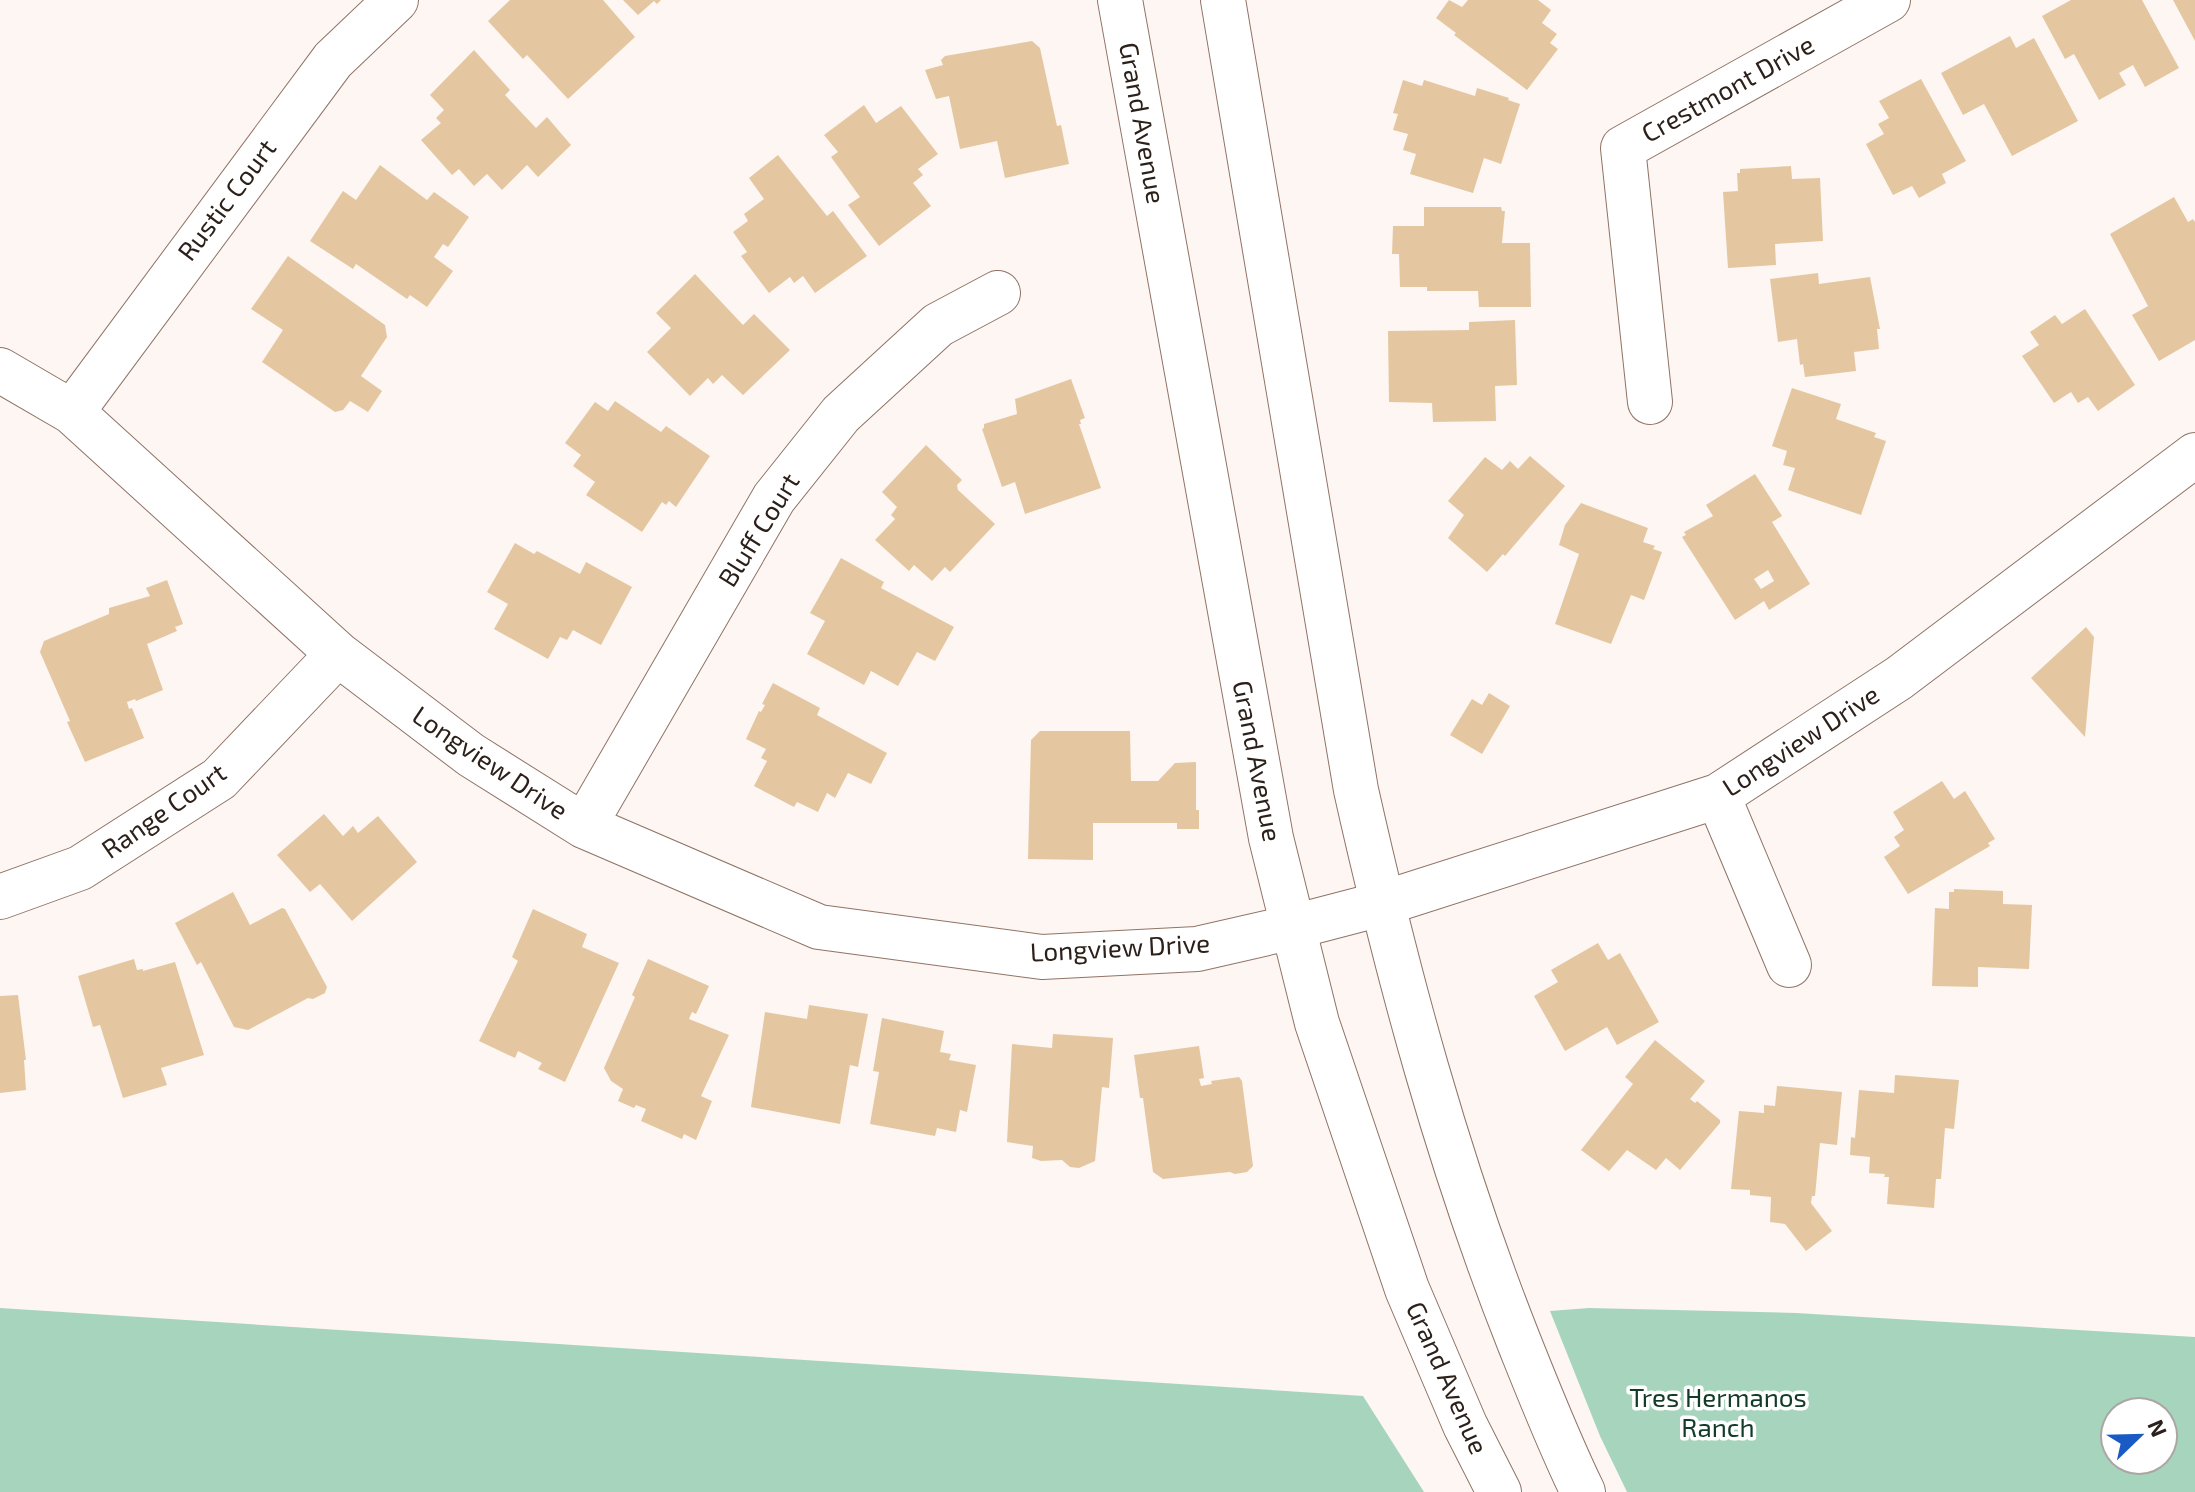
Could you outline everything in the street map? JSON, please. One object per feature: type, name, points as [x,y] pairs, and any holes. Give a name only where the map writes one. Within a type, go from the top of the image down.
[{"type":"street","name":"Rustic Court","points":[[72,412],[333,60],[396,0]]},
{"type":"street","name":"Grand Avenue","points":[[1120,0],[1271,838],[1317,1023],[1407,1289],[1465,1425],[1499,1492]]},
{"type":"street","points":[[1223,0],[1356,790],[1381,904],[1450,1148],[1483,1250],[1564,1454],[1583,1492]]},
{"type":"street","name":"Crestmont Drive","points":[[1650,402],[1623,148],[1888,0]]},
{"type":"street","name":"Bluff Court","points":[[584,826],[774,498],[841,414],[927,335],[938,325],[998,293]]},
{"type":"street","name":"Longview Drive","points":[[0,370],[72,412],[338,654],[471,755],[584,826],[819,927],[1042,957],[1197,949],[1293,927],[1381,904],[1718,796],[1899,678],[2195,455]]},
{"type":"street","name":"Range Court","points":[[0,897],[80,868],[219,779],[338,654]]},
{"type":"street","points":[[1718,796],[1789,965]]},
{"type":"green space","points":[[0,1308],[1363,1396],[1424,1492],[0,1492]]},
{"type":"green space","name":"Tres Hermanos Ranch","points":[[1589,1308],[1796,1313],[2195,1337],[2195,1492],[1627,1492],[1600,1436],[1550,1311]]},
{"type":"building","points":[[510,0],[603,0],[635,37],[568,99],[527,55],[523,59],[488,21]]},
{"type":"building","points":[[623,0],[661,0],[657,4],[654,1],[638,15]]},
{"type":"building","points":[[1449,0],[1462,7],[1468,0],[1538,0],[1551,10],[1542,23],[1557,34],[1550,43],[1558,49],[1527,90],[1436,18]]},
{"type":"building","points":[[2071,0],[2142,0],[2179,68],[2145,87],[2133,65],[2119,73],[2126,85],[2099,100],[2074,54],[2065,59],[2042,16]]},
{"type":"building","points":[[2173,0],[2195,0],[2195,41]]},
{"type":"building","points":[[2010,36],[2016,48],[2034,38],[2078,121],[2012,156],[1984,104],[1963,115],[1941,73]]},
{"type":"building","points":[[1032,41],[1040,48],[1057,126],[1061,125],[1069,164],[1005,178],[997,141],[960,149],[949,96],[936,99],[925,70],[943,65],[941,60],[945,56]]},
{"type":"building","points":[[474,50],[510,90],[505,95],[536,128],[547,117],[571,145],[538,177],[527,165],[502,190],[487,174],[474,186],[459,169],[452,175],[421,140],[441,123],[436,118],[444,110],[430,95]]},
{"type":"building","points":[[1921,79],[1966,161],[1942,174],[1946,183],[1919,198],[1912,186],[1893,195],[1866,144],[1884,134],[1878,124],[1889,118],[1879,101]]},
{"type":"building","points":[[1403,80],[1422,86],[1424,80],[1475,96],[1477,88],[1520,104],[1501,164],[1484,158],[1473,193],[1410,174],[1416,154],[1403,150],[1408,134],[1393,130],[1398,114],[1393,113]]},
{"type":"building","points":[[864,105],[876,123],[901,106],[938,154],[918,169],[923,175],[913,183],[931,206],[879,246],[848,205],[860,197],[831,157],[838,152],[824,135]]},
{"type":"building","points":[[778,155],[827,216],[833,211],[867,256],[815,293],[803,276],[794,283],[790,277],[769,293],[741,256],[747,252],[733,232],[748,221],[744,214],[764,199],[749,178]]},
{"type":"building","points":[[380,165],[427,200],[434,192],[469,217],[448,247],[443,244],[434,257],[453,271],[427,307],[410,295],[407,299],[356,264],[353,269],[310,241],[343,191],[356,200]]},
{"type":"building","points":[[1791,166],[1792,179],[1820,178],[1823,241],[1775,244],[1776,265],[1728,268],[1723,192],[1738,191],[1737,173],[1740,169]]},
{"type":"building","points":[[2174,197],[2188,222],[2193,219],[2195,222],[2195,340],[2159,361],[2132,315],[2148,306],[2110,234]]},
{"type":"building","points":[[1424,207],[1501,207],[1505,211],[1502,243],[1530,243],[1531,307],[1479,307],[1478,291],[1427,291],[1427,287],[1400,287],[1399,254],[1392,254],[1393,226],[1424,226]]},
{"type":"building","points":[[288,256],[385,325],[387,337],[361,376],[382,391],[368,412],[350,401],[343,410],[335,412],[262,362],[283,330],[251,309]]},
{"type":"building","points":[[1818,273],[1819,284],[1870,277],[1880,329],[1877,329],[1879,349],[1854,352],[1856,371],[1805,377],[1803,364],[1800,365],[1797,339],[1778,342],[1770,279]]},
{"type":"building","points":[[695,274],[743,325],[754,314],[790,350],[743,395],[722,375],[713,384],[708,378],[690,396],[647,352],[671,328],[656,313]]},
{"type":"building","points":[[2085,309],[2135,385],[2098,411],[2088,397],[2078,403],[2071,392],[2054,403],[2022,356],[2039,345],[2030,332],[2055,315],[2062,324]]},
{"type":"building","points":[[1515,320],[1517,385],[1495,386],[1496,421],[1433,422],[1432,403],[1389,402],[1388,331],[1469,330],[1469,322]]},
{"type":"building","points":[[1071,379],[1085,418],[1079,424],[1101,488],[1025,514],[1015,482],[1002,487],[982,429],[984,424],[1017,414],[1015,399]]},
{"type":"building","points":[[1792,388],[1841,404],[1836,419],[1876,433],[1874,437],[1886,441],[1861,515],[1788,490],[1795,468],[1783,465],[1787,451],[1772,446]]},
{"type":"building","points":[[615,401],[661,432],[666,426],[710,456],[676,507],[669,501],[666,505],[662,502],[642,532],[586,495],[595,482],[573,466],[581,455],[565,443],[595,402],[608,411]]},
{"type":"building","points":[[926,445],[962,480],[957,485],[958,490],[995,524],[950,572],[945,567],[932,581],[914,565],[909,571],[875,540],[895,519],[891,515],[897,507],[882,492]]},
{"type":"building","points":[[1530,456],[1565,486],[1505,556],[1503,554],[1487,572],[1448,538],[1464,515],[1448,501],[1485,457],[1502,470],[1510,461],[1518,469]]},
{"type":"building","points":[[1755,474],[1782,516],[1772,522],[1810,584],[1769,610],[1764,601],[1735,620],[1682,537],[1686,535],[1684,532],[1713,516],[1706,505]],"holes":[[[1768,570],[1774,581],[1761,589],[1754,579]]]},
{"type":"building","points":[[1581,503],[1648,528],[1643,542],[1662,552],[1644,600],[1631,595],[1611,644],[1555,624],[1579,554],[1559,545],[1565,525]]},
{"type":"building","points":[[515,543],[580,574],[586,562],[632,587],[601,645],[573,630],[567,640],[560,637],[548,659],[494,629],[508,604],[487,592]]},
{"type":"building","points":[[841,558],[884,582],[881,588],[954,627],[935,661],[917,652],[898,686],[871,671],[864,685],[807,654],[825,621],[810,613]]},
{"type":"building","points":[[167,580],[183,624],[175,627],[177,631],[147,644],[163,690],[127,702],[144,738],[85,762],[40,652],[44,641],[109,614],[109,608],[150,596],[146,588]]},
{"type":"building","points":[[2086,627],[2094,637],[2085,737],[2031,678]]},
{"type":"building","points":[[773,683],[820,708],[817,715],[887,753],[871,784],[848,773],[835,798],[827,793],[818,812],[797,802],[794,807],[754,786],[767,761],[761,758],[766,749],[746,739]]},
{"type":"building","points":[[1489,693],[1510,706],[1482,754],[1450,735],[1472,699],[1482,705]]},
{"type":"building","points":[[1040,731],[1130,731],[1131,781],[1158,781],[1175,763],[1196,762],[1199,829],[1177,829],[1177,823],[1093,823],[1093,860],[1028,859],[1031,740]]},
{"type":"building","points":[[1942,781],[1954,799],[1965,791],[1995,839],[1988,843],[1990,846],[1908,894],[1884,857],[1900,846],[1894,837],[1904,830],[1893,812]]},
{"type":"building","points":[[324,814],[343,836],[353,826],[358,833],[378,816],[417,862],[352,921],[320,884],[310,892],[277,855]]},
{"type":"building","points":[[1954,889],[2003,891],[2003,904],[2032,905],[2029,969],[1978,967],[1978,987],[1932,986],[1935,908],[1949,909],[1949,892],[1954,892]]},
{"type":"building","points":[[233,892],[250,925],[285,909],[327,987],[325,993],[308,998],[248,1030],[234,1027],[201,962],[197,965],[175,923]]},
{"type":"building","points":[[533,909],[587,934],[582,947],[619,963],[565,1082],[538,1069],[542,1063],[518,1051],[515,1058],[479,1041],[518,961],[512,957]]},
{"type":"building","points":[[1598,943],[1608,960],[1620,953],[1659,1022],[1617,1045],[1607,1027],[1565,1051],[1534,996],[1558,982],[1551,970]]},
{"type":"building","points":[[134,959],[137,970],[143,971],[175,962],[204,1055],[161,1068],[167,1085],[123,1098],[100,1025],[93,1027],[78,976]]},
{"type":"building","points":[[648,959],[709,986],[696,1014],[692,1012],[689,1019],[729,1035],[701,1096],[712,1101],[696,1140],[684,1134],[682,1139],[641,1121],[646,1109],[618,1101],[623,1089],[611,1081],[604,1068]]},
{"type":"building","points":[[18,995],[26,1060],[26,1090],[0,1093],[0,996]]},
{"type":"building","points":[[809,1005],[868,1014],[858,1067],[850,1065],[840,1124],[751,1107],[765,1012],[807,1019]]},
{"type":"building","points":[[882,1018],[944,1031],[940,1052],[951,1054],[949,1060],[976,1065],[967,1112],[960,1110],[956,1132],[937,1128],[935,1136],[870,1124],[879,1072],[873,1071]]},
{"type":"building","points":[[1053,1034],[1113,1038],[1109,1088],[1102,1087],[1095,1161],[1079,1168],[1070,1167],[1062,1160],[1032,1158],[1033,1146],[1007,1142],[1012,1044],[1052,1048]]},
{"type":"building","points":[[1655,1040],[1705,1081],[1690,1099],[1695,1103],[1697,1101],[1720,1123],[1680,1170],[1666,1158],[1656,1170],[1627,1150],[1609,1171],[1581,1150],[1633,1084],[1625,1077]]},
{"type":"building","points":[[1199,1046],[1204,1078],[1199,1079],[1201,1086],[1212,1084],[1211,1081],[1239,1077],[1242,1081],[1253,1166],[1247,1172],[1235,1174],[1163,1179],[1153,1172],[1134,1055]]},
{"type":"building","points":[[1895,1075],[1959,1080],[1954,1129],[1945,1128],[1941,1179],[1936,1179],[1934,1208],[1887,1204],[1889,1177],[1869,1173],[1870,1157],[1850,1155],[1851,1137],[1855,1138],[1859,1090],[1894,1093]]},
{"type":"building","points":[[1777,1086],[1842,1092],[1837,1145],[1820,1143],[1815,1196],[1812,1196],[1811,1203],[1832,1231],[1806,1251],[1785,1224],[1770,1222],[1771,1197],[1750,1195],[1750,1190],[1731,1189],[1739,1111],[1764,1113],[1764,1105],[1775,1106]]}]
